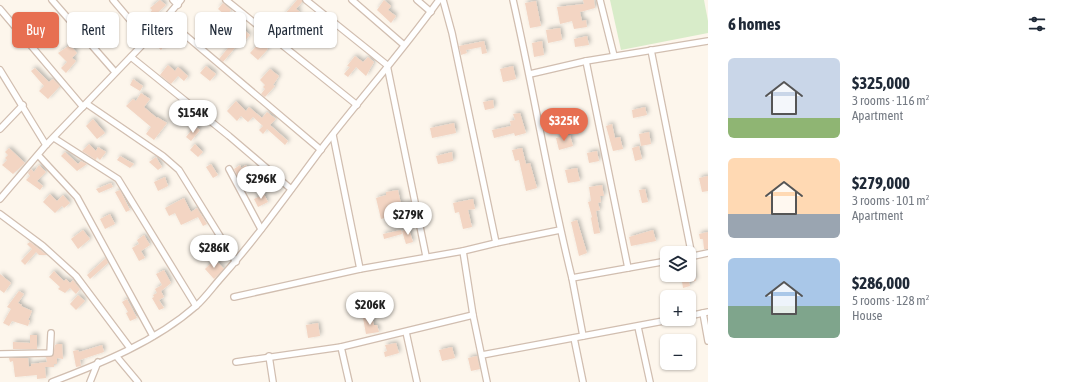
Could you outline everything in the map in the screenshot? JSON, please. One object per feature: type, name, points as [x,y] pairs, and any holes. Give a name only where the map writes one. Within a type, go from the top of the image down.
[{"type":"street","points":[[52,0],[115,72]]},
{"type":"street","points":[[113,0],[127,16]]},
{"type":"street","points":[[226,0],[356,105]]},
{"type":"street","points":[[306,0],[387,66],[426,256]]},
{"type":"street","points":[[352,0],[404,45]]},
{"type":"street","points":[[417,0],[431,12]]},
{"type":"street","points":[[52,382],[84,370],[98,362],[117,357],[130,348],[154,336],[196,306],[236,262],[332,135],[439,0]]},
{"type":"street","points":[[443,0],[452,33],[496,243]]},
{"type":"street","points":[[513,0],[530,74],[560,230],[572,278],[583,336]]},
{"type":"street","points":[[600,0],[614,56]]},
{"type":"street","points":[[171,12],[178,2]]},
{"type":"street","points":[[0,9],[85,105],[163,156],[179,170],[236,262]]},
{"type":"street","points":[[187,37],[321,150]]},
{"type":"street","points":[[530,74],[586,61],[708,41]]},
{"type":"street","points":[[0,199],[39,156],[46,145],[139,48]]},
{"type":"street","points":[[651,50],[688,246]]},
{"type":"street","points":[[131,57],[229,136],[291,190]]},
{"type":"street","points":[[586,61],[628,268]]},
{"type":"street","points":[[0,70],[23,105],[46,145]]},
{"type":"street","points":[[0,129],[23,105]]},
{"type":"street","points":[[332,135],[360,269]]},
{"type":"street","points":[[54,138],[118,179],[196,306]]},
{"type":"street","points":[[39,156],[77,197],[154,336]]},
{"type":"street","points":[[229,169],[261,229]]},
{"type":"street","points":[[0,214],[43,246],[76,276],[130,348]]},
{"type":"street","points":[[234,297],[360,269],[426,256],[463,251],[560,230]]},
{"type":"street","points":[[463,251],[473,315],[487,382]]},
{"type":"street","points":[[696,256],[708,253]]},
{"type":"street","points":[[572,278],[660,262]]},
{"type":"street","points":[[705,312],[708,341]]},
{"type":"street","points":[[236,362],[269,356],[341,347],[473,315]]},
{"type":"street","points":[[482,355],[660,322]]},
{"type":"street","points":[[638,327],[650,382]]},
{"type":"street","points":[[406,332],[417,382]]},
{"type":"street","points":[[0,354],[50,353],[51,333]]},
{"type":"street","points":[[574,338],[583,382]]},
{"type":"street","points":[[341,347],[349,382]]},
{"type":"street","points":[[269,356],[273,382]]},
{"type":"street","points":[[117,357],[138,382]]},
{"type":"street","points":[[90,382],[98,362]]},
{"type":"green space","points":[[610,0],[704,0],[708,21],[708,33],[621,50]]},
{"type":"building","points":[[160,0],[166,5],[158,12],[151,12],[152,10],[150,8]]},
{"type":"building","points":[[297,0],[302,0],[296,9],[300,12],[287,12]]},
{"type":"building","points":[[384,0],[391,6],[388,10],[396,16],[391,23],[377,10]]},
{"type":"building","points":[[583,0],[594,0],[595,8],[580,12],[582,21],[586,20],[587,27],[574,29],[572,21],[560,24],[557,7],[584,4]]},
{"type":"building","points":[[536,1],[541,26],[530,28],[525,3]]},
{"type":"building","points":[[223,3],[231,10],[229,12],[221,12],[218,9]]},
{"type":"building","points":[[560,28],[562,40],[548,43],[546,30]]},
{"type":"building","points":[[246,32],[250,35],[246,39]]},
{"type":"building","points":[[587,36],[589,45],[575,47],[574,39]]},
{"type":"building","points":[[484,41],[487,53],[482,54],[481,47],[466,50],[467,53],[461,55],[459,46]]},
{"type":"building","points":[[542,41],[544,55],[534,57],[532,43]]},
{"type":"building","points":[[67,47],[73,48],[77,53],[72,58],[76,61],[66,73],[61,68],[67,62],[58,53]]},
{"type":"building","points":[[228,48],[235,48],[223,62],[219,59]]},
{"type":"building","points":[[255,48],[268,49],[258,60],[250,53]]},
{"type":"building","points":[[355,56],[363,62],[368,57],[374,62],[366,76],[356,67],[348,77],[344,74],[350,67],[347,66]]},
{"type":"building","points":[[168,65],[175,71],[178,67],[188,76],[184,81],[178,76],[171,84],[160,75]]},
{"type":"building","points":[[206,66],[216,74],[210,81],[200,73]]},
{"type":"building","points":[[513,66],[516,79],[503,82],[500,69]]},
{"type":"building","points":[[35,68],[49,82],[53,79],[60,86],[48,99],[39,91],[44,86],[31,71]]},
{"type":"building","points":[[270,69],[279,76],[273,85],[275,86],[265,97],[261,94],[265,89],[263,87],[265,85],[260,80]]},
{"type":"building","points":[[133,79],[143,86],[140,91],[130,85]]},
{"type":"building","points":[[141,93],[150,99],[144,107],[157,118],[167,123],[154,140],[146,134],[151,127],[126,106],[133,99],[136,101]]},
{"type":"building","points":[[493,100],[494,108],[485,110],[483,102]]},
{"type":"building","points":[[236,101],[246,111],[249,107],[262,118],[267,112],[276,119],[270,125],[288,141],[285,145],[267,129],[263,134],[259,130],[263,126],[253,117],[248,122],[241,116],[237,121],[227,111]]},
{"type":"building","points":[[645,107],[647,115],[633,118],[632,110]]},
{"type":"building","points":[[520,113],[526,133],[515,136],[514,133],[494,138],[492,130],[511,126],[510,121],[515,120],[513,114]]},
{"type":"building","points":[[93,119],[105,133],[97,139],[86,126]]},
{"type":"building","points":[[454,123],[456,133],[432,138],[430,128]]},
{"type":"building","points":[[612,124],[615,138],[620,137],[623,149],[613,151],[606,126]]},
{"type":"building","points":[[195,126],[200,130],[191,141],[186,137]]},
{"type":"building","points":[[649,132],[651,144],[641,146],[639,134]]},
{"type":"building","points":[[570,135],[573,146],[559,150],[556,138]]},
{"type":"building","points":[[89,144],[96,151],[98,147],[106,152],[100,160],[97,157],[96,160],[82,151]]},
{"type":"building","points":[[195,144],[203,152],[198,157],[190,150]]},
{"type":"building","points":[[639,146],[642,159],[635,161],[632,148]]},
{"type":"building","points":[[9,148],[25,163],[13,174],[2,165],[7,160],[5,158],[8,155],[5,152]]},
{"type":"building","points":[[522,148],[526,164],[530,163],[537,188],[526,191],[519,160],[515,161],[512,150]]},
{"type":"building","points":[[597,151],[599,161],[589,163],[587,153]]},
{"type":"building","points":[[65,152],[78,164],[81,161],[87,164],[77,171],[61,156]]},
{"type":"building","points":[[452,152],[453,161],[438,164],[436,156]]},
{"type":"building","points":[[120,156],[134,164],[130,168],[117,160]]},
{"type":"building","points":[[156,157],[162,167],[158,170],[149,162]]},
{"type":"building","points":[[211,164],[218,175],[213,178],[206,167]]},
{"type":"building","points":[[39,165],[46,172],[37,181],[43,186],[40,190],[26,180],[30,176],[28,173],[31,169],[34,172]]},
{"type":"building","points":[[240,165],[241,168],[246,165],[253,178],[242,185],[234,169]]},
{"type":"building","points":[[577,168],[580,181],[568,183],[565,170]]},
{"type":"building","points":[[708,176],[708,191],[702,192],[699,178]]},
{"type":"building","points":[[165,177],[168,186],[158,191],[154,182]]},
{"type":"building","points":[[111,183],[113,187],[99,193],[96,189]]},
{"type":"building","points":[[602,185],[604,196],[600,196],[601,202],[598,203],[600,210],[596,211],[600,233],[594,234],[588,202],[591,201],[589,187]]},
{"type":"building","points":[[645,189],[648,202],[642,203],[639,190]]},
{"type":"building","points":[[120,190],[130,210],[126,212],[115,192]]},
{"type":"building","points":[[398,190],[401,204],[411,202],[413,212],[411,212],[410,209],[397,212],[398,214],[381,219],[376,198],[386,195],[386,192]]},
{"type":"building","points":[[50,194],[57,201],[63,195],[70,203],[64,208],[62,206],[55,213],[43,202]]},
{"type":"building","points":[[264,194],[268,202],[258,207],[254,199]]},
{"type":"building","points":[[184,198],[191,212],[197,208],[207,224],[203,226],[198,217],[181,225],[175,213],[169,216],[165,208]]},
{"type":"building","points":[[473,199],[475,209],[468,210],[472,227],[463,229],[459,212],[455,213],[453,203]]},
{"type":"building","points":[[110,214],[115,224],[105,229],[100,219]]},
{"type":"building","points":[[577,220],[587,253],[579,256],[571,222]]},
{"type":"building","points":[[409,229],[413,242],[406,244],[402,231]]},
{"type":"building","points":[[83,230],[90,239],[78,249],[71,239]]},
{"type":"building","points":[[401,230],[402,234],[384,239],[383,234]]},
{"type":"building","points":[[653,230],[656,241],[631,246],[629,237]]},
{"type":"building","points":[[708,232],[708,249],[704,249],[703,239],[700,239],[699,234]]},
{"type":"building","points":[[144,235],[150,245],[141,251],[145,258],[139,261],[132,248],[139,244],[137,240]]},
{"type":"building","points":[[30,242],[47,255],[39,255],[36,252],[25,265],[21,261],[32,249],[27,244]]},
{"type":"building","points":[[106,258],[108,263],[90,279],[87,275]]},
{"type":"building","points":[[215,259],[224,269],[214,279],[205,269]]},
{"type":"building","points":[[164,270],[171,283],[161,291],[164,297],[159,300],[164,308],[159,310],[152,298],[154,297],[153,295],[157,293],[155,289],[162,285],[156,274]]},
{"type":"building","points":[[54,271],[64,281],[66,279],[70,283],[73,280],[80,289],[76,294],[70,288],[65,293],[58,289],[60,287],[49,277]]},
{"type":"building","points":[[0,274],[11,283],[4,293],[0,290]]},
{"type":"building","points":[[682,282],[689,282],[690,286],[683,288]]},
{"type":"building","points":[[19,291],[24,294],[18,303],[32,311],[28,320],[30,320],[28,326],[12,321],[9,326],[3,323],[11,309],[7,307]]},
{"type":"building","points":[[78,295],[85,301],[76,310],[70,304]]},
{"type":"building","points":[[127,299],[137,318],[130,321],[126,313],[128,312],[122,302]]},
{"type":"building","points":[[372,317],[374,325],[377,325],[379,332],[366,334],[363,318]]},
{"type":"building","points":[[318,323],[320,336],[308,338],[306,325]]},
{"type":"building","points":[[30,335],[37,335],[37,349],[13,349],[13,342],[30,343]]},
{"type":"building","points":[[396,343],[399,353],[385,357],[384,352],[387,351],[385,345]]},
{"type":"building","points":[[62,344],[63,359],[57,358],[57,364],[54,364],[54,367],[45,367],[46,378],[37,379],[37,375],[15,377],[13,361],[10,362],[9,358],[28,358],[29,367],[31,364],[47,362],[46,357],[53,356],[55,345]]},
{"type":"building","points":[[102,345],[104,352],[80,360],[81,366],[76,367],[73,351],[78,350],[79,352]]},
{"type":"building","points":[[452,347],[455,358],[442,361],[439,350]]},
{"type":"building","points":[[477,356],[480,369],[471,371],[468,358]]}]
